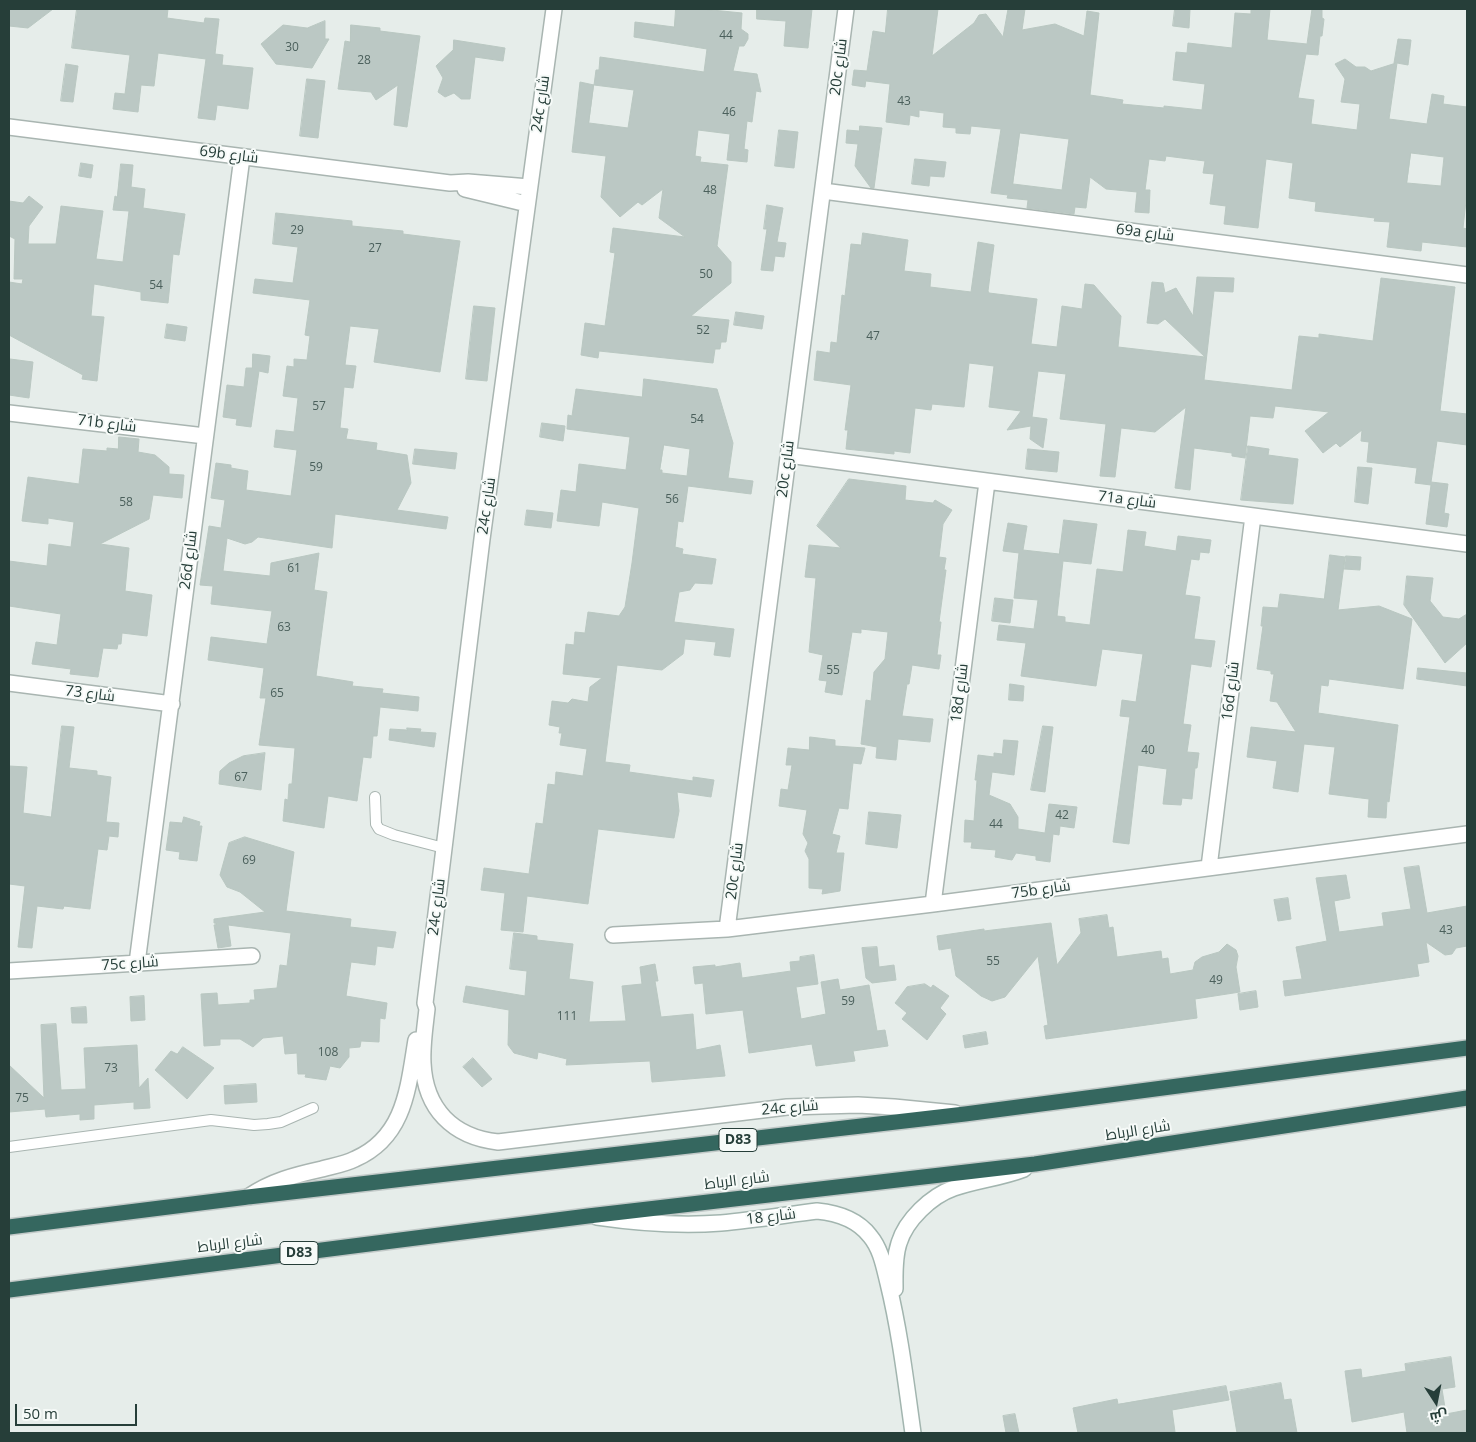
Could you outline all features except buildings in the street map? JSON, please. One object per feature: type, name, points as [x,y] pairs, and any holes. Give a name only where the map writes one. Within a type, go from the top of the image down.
[{"type":"highway","name":"D83","points":[[9,1227],[248,1197],[964,1114],[1467,1048]]},
{"type":"highway","name":"شارع الرباط","points":[[9,1290],[588,1216],[1035,1164],[1467,1098]]},
{"type":"street","name":"24c شارع","points":[[554,9],[482,539],[425,1003],[427,1009],[423,1063],[427,1086],[432,1100],[438,1112],[455,1128],[486,1141],[509,1142],[805,1106],[894,1106],[964,1114]]},
{"type":"street","name":"20c شارع","points":[[727,929],[846,9]]},
{"type":"street","name":"69b شارع","points":[[9,127],[450,183],[468,182],[529,187]]},
{"type":"street","name":"26d شارع","points":[[137,963],[242,157]]},
{"type":"street","name":"69b شارع","points":[[450,183],[463,189],[527,204]]},
{"type":"street","name":"69a شارع","points":[[823,191],[1467,276]]},
{"type":"street","name":"71b شارع","points":[[9,413],[205,436]]},
{"type":"street","name":"71a شارع","points":[[788,455],[1467,544]]},
{"type":"street","name":"18d شارع","points":[[933,904],[987,482]]},
{"type":"street","name":"16d شارع","points":[[1209,867],[1253,516]]},
{"type":"street","name":"شارع 73","points":[[9,683],[172,704]]},
{"type":"street","name":"75b شارع","points":[[613,935],[727,929],[1467,834]]},
{"type":"street","name":"75c شارع","points":[[9,972],[252,956]]},
{"type":"street","name":"24c شارع","points":[[248,1197],[260,1189],[288,1177],[353,1160],[366,1154],[386,1137],[405,1100],[421,1009],[425,1003]]},
{"type":"street","name":"شارع 18","points":[[894,1308],[896,1258],[899,1242],[915,1216],[940,1194],[953,1188],[1011,1174],[1035,1164]]},
{"type":"street","name":"شارع 18","points":[[588,1216],[636,1223],[698,1224],[817,1211],[842,1215],[853,1221],[863,1228],[878,1248],[894,1308],[913,1433]]},
{"type":"lane","points":[[375,797],[376,824],[378,829],[444,848]]},
{"type":"lane","points":[[9,1147],[210,1120],[254,1125],[268,1124],[281,1122],[313,1108]]}]
